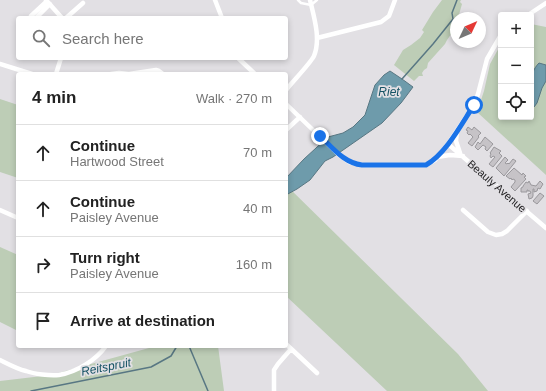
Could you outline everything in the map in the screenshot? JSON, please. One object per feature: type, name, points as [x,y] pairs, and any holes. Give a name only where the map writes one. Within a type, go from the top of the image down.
[{"type":"street","points":[[216,0],[221,16]]},
{"type":"street","points":[[317,38],[381,22],[389,16],[395,0]]},
{"type":"street","points":[[31,16],[48,2]]},
{"type":"street","points":[[38,16],[48,2]]},
{"type":"street","points":[[48,2],[60,16]]},
{"type":"street","points":[[288,88],[313,57],[315,51],[317,38],[311,2]]},
{"type":"street","points":[[68,16],[83,3]]},
{"type":"street","points":[[532,12],[546,3]]},
{"type":"street","points":[[288,106],[349,162],[362,165],[424,165],[436,158],[448,144],[474,105],[487,59],[498,40]]},
{"type":"street","points":[[57,72],[60,60]]},
{"type":"street","points":[[240,60],[253,72]]},
{"type":"street","points":[[0,64],[26,72]]},
{"type":"street","points":[[142,72],[156,70],[160,72]]},
{"type":"street","points":[[288,128],[300,117]]},
{"type":"street","points":[[436,158],[446,155],[461,155],[456,141],[456,131]]},
{"type":"street","name":"Beauly Avenue","points":[[448,144],[546,228]]},
{"type":"street","points":[[0,210],[16,217]]},
{"type":"street","points":[[463,210],[488,232],[496,235],[502,234],[527,211]]},
{"type":"street","points":[[288,346],[317,372]]},
{"type":"street","points":[[0,360],[29,372],[58,375],[67,373],[84,365],[101,353],[105,348]]},
{"type":"street","points":[[274,391],[274,370],[291,349]]},
{"type":"lane","points":[[298,0],[300,3],[317,0]]},
{"type":"green space","points":[[442,0],[461,0],[460,2],[462,4],[460,12],[450,12],[450,36],[445,44],[428,63],[427,68],[422,73],[423,76],[419,76],[414,81],[394,65],[403,50],[420,38],[424,32],[422,30]]},
{"type":"green space","points":[[534,25],[546,27],[546,175],[477,112],[484,91],[490,64],[498,49],[498,120],[534,120]]},
{"type":"green space","points":[[0,99],[16,104],[16,177],[0,172]]},
{"type":"green space","points":[[288,187],[458,354],[488,391],[387,391],[288,298]]},
{"type":"green space","points":[[0,247],[16,254],[16,330],[0,322]]},
{"type":"green space","points":[[149,348],[218,348],[224,391],[0,391],[0,381],[51,375]]},
{"type":"water","points":[[539,63],[546,65],[546,81],[534,107],[534,70]]},
{"type":"water","name":"Riet","points":[[390,71],[413,87],[401,103],[382,123],[325,161],[310,180],[288,194],[288,176],[328,137],[343,133],[353,127],[365,115],[375,85]]},
{"type":"building","points":[[468,127],[472,130],[474,127],[481,133],[472,146],[468,143],[473,137],[467,133],[468,131],[466,130]]},
{"type":"building","points":[[485,137],[493,144],[487,151],[485,149],[486,147],[483,145],[478,150],[475,147],[478,142],[480,144]]},
{"type":"building","points":[[494,147],[501,151],[499,153],[502,156],[493,167],[489,164],[495,157],[493,156],[491,158],[490,156],[490,153]]},
{"type":"building","points":[[505,157],[508,160],[505,163],[507,164],[509,164],[513,159],[516,161],[504,176],[496,168]]},
{"type":"building","points":[[514,168],[522,175],[523,173],[526,176],[524,177],[526,179],[515,191],[511,187],[515,180],[512,180],[506,176]]},
{"type":"building","points":[[529,181],[531,185],[536,186],[540,181],[543,184],[537,191],[534,192],[533,189],[533,196],[529,199],[528,194],[531,193],[530,191],[527,190],[527,192],[521,192],[521,188],[526,182],[528,183]]},
{"type":"building","points":[[540,193],[544,196],[537,204],[533,201]]},
{"type":"waterway","name":"Riet","points":[[402,79],[453,19],[452,13],[457,0]]},
{"type":"waterway","name":"Reitspruit","points":[[31,391],[151,367],[171,356],[176,348]]},
{"type":"waterway","name":"Riet","points":[[190,348],[208,391]]},
{"type":"route","points":[[320,136],[340,155],[352,163],[362,165],[426,165],[435,160],[448,144],[474,105]]}]
